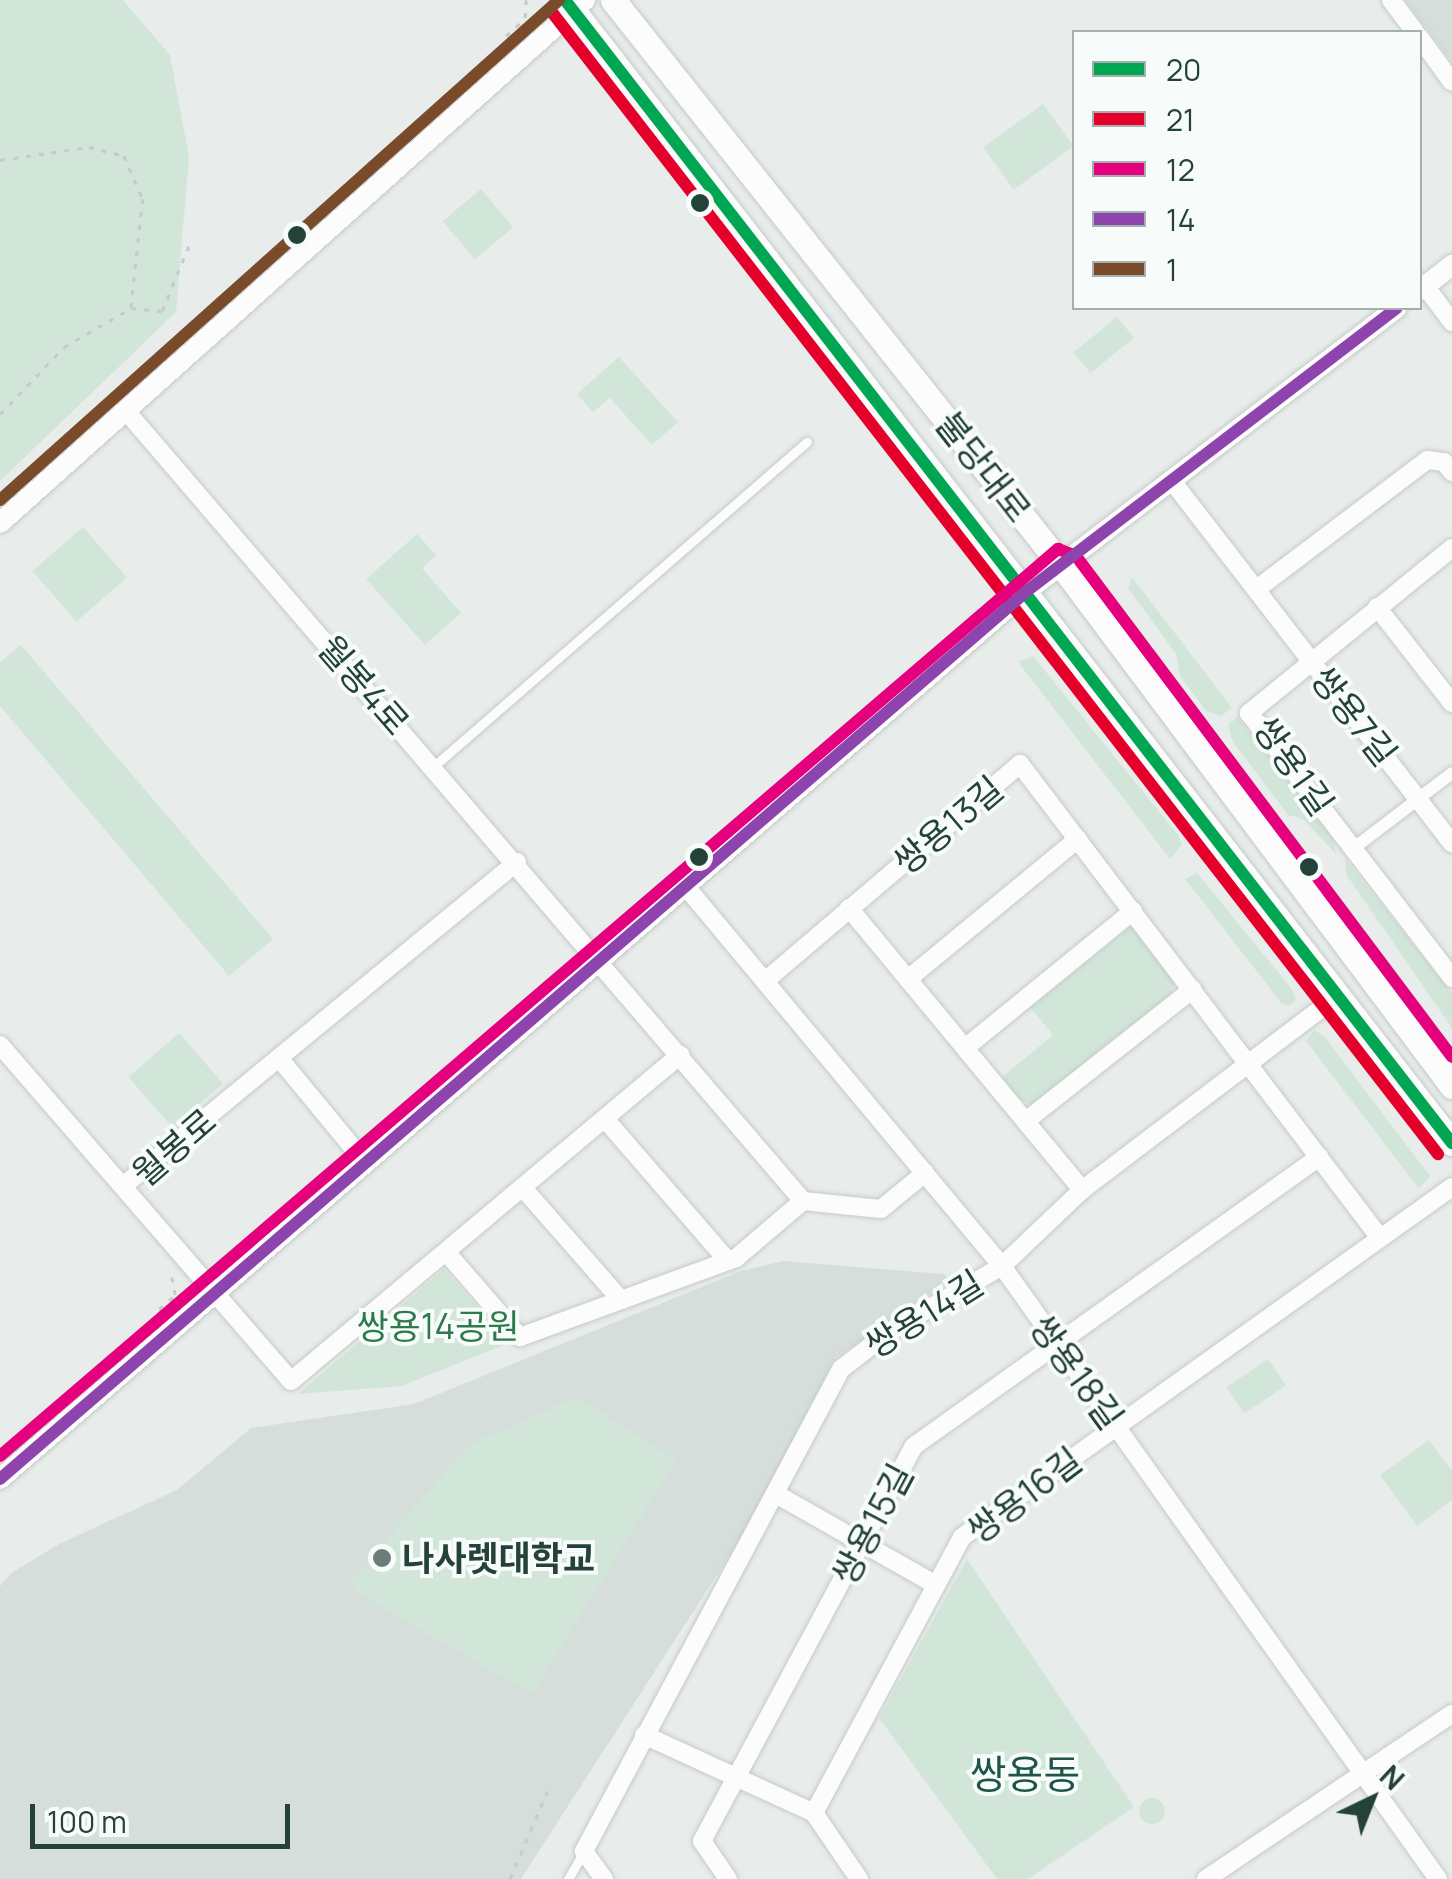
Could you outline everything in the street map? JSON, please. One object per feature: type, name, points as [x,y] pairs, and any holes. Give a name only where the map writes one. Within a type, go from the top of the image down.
[{"type":"main road","name":"불당대로","points":[[613,0],[1062,566],[1452,1086]]},
{"type":"main road","name":"불당대로","points":[[575,4],[1452,1143]]},
{"type":"street","points":[[1391,0],[1414,30]]},
{"type":"street","points":[[0,524],[575,4]]},
{"type":"street","points":[[1422,41],[1452,82]]},
{"type":"street","points":[[1452,265],[1422,288],[1452,322]]},
{"type":"street","points":[[0,1479],[172,1326],[687,888],[1028,590],[1394,310]]},
{"type":"street","name":"월봉4로","points":[[127,412],[518,862],[803,1201]]},
{"type":"street","points":[[1258,588],[1427,460],[1444,462],[1452,472]]},
{"type":"street","name":"쌍용7길","points":[[1172,481],[1452,842]]},
{"type":"street","name":"쌍용1길","points":[[1452,548],[1249,713],[1452,978]]},
{"type":"street","points":[[1377,607],[1452,703]]},
{"type":"street","name":"쌍용13길","points":[[765,981],[1020,764],[1380,1238]]},
{"type":"street","points":[[1354,848],[1452,773]]},
{"type":"street","points":[[908,980],[1078,839]]},
{"type":"street","name":"월봉로","points":[[446,1252],[291,1382],[123,1186],[518,862]]},
{"type":"street","name":"쌍용18길","points":[[687,888],[1002,1266],[1438,1879]]},
{"type":"street","points":[[850,908],[1082,1190]]},
{"type":"street","points":[[966,1048],[1133,911]]},
{"type":"street","points":[[1027,1120],[1193,989]]},
{"type":"street","name":"쌍용14길","points":[[584,1851],[841,1369],[1002,1266],[1082,1190],[1340,994]]},
{"type":"street","points":[[0,1045],[123,1186]]},
{"type":"street","points":[[680,1056],[446,1252],[520,1337],[728,1261],[803,1201],[881,1209],[926,1173]]},
{"type":"street","points":[[279,1058],[364,1161]]},
{"type":"street","points":[[605,1119],[728,1261]]},
{"type":"street","name":"쌍용15길","points":[[728,1879],[702,1841],[914,1446],[1319,1157]]},
{"type":"street","name":"쌍용16길","points":[[814,1813],[962,1537],[1452,1187]]},
{"type":"street","points":[[523,1188],[621,1300]]},
{"type":"street","points":[[776,1494],[936,1585]]},
{"type":"street","points":[[1206,1879],[1452,1714]]},
{"type":"street","points":[[644,1735],[814,1813],[860,1879]]},
{"type":"street","points":[[584,1851],[604,1879]]},
{"type":"lane","points":[[434,766],[806,442]]},
{"type":"lane","name":"쌍용14길","points":[[568,1879],[584,1851]]},
{"type":"path","points":[[506,36],[525,18],[526,0]]},
{"type":"path","points":[[0,160],[89,147],[124,156],[143,199],[131,308]]},
{"type":"path","points":[[0,414],[43,363],[131,308],[162,311],[190,243]]},
{"type":"path","points":[[170,1269],[175,1295],[160,1309],[172,1326]]},
{"type":"path","points":[[510,1879],[547,1792]]},
{"type":"shaded area","points":[[1405,0],[1452,0],[1452,62]]},
{"type":"shaded area","name":"나사렛대학교","points":[[783,1261],[943,1274],[952,1280],[835,1358],[751,1522],[521,1879],[0,1879],[0,1586],[11,1573],[61,1543],[177,1490],[251,1428],[414,1404],[741,1271]]},
{"type":"green space","points":[[0,0],[123,0],[170,55],[189,157],[176,312],[0,481]]},
{"type":"green space","points":[[1043,104],[1072,147],[1014,190],[983,147]]},
{"type":"green space","points":[[481,189],[513,227],[475,259],[443,221]]},
{"type":"green space","points":[[1117,317],[1134,338],[1090,373],[1073,352]]},
{"type":"green space","points":[[619,357],[678,422],[652,445],[610,398],[593,412],[577,394]]},
{"type":"green space","points":[[83,527],[127,578],[76,622],[32,571]]},
{"type":"green space","points":[[417,534],[436,555],[422,568],[461,613],[425,645],[366,579]]},
{"type":"green space","points":[[1132,577],[1232,708],[1221,716],[1206,711],[1180,676],[1176,654],[1128,588]]},
{"type":"green space","points":[[21,645],[273,939],[229,976],[0,706],[0,662]]},
{"type":"green space","points":[[1033,656],[1178,835],[1182,845],[1170,859],[1018,662]]},
{"type":"green space","points":[[1237,717],[1333,839],[1336,854],[1303,819],[1288,815],[1233,742],[1228,725]]},
{"type":"green space","points":[[1345,859],[1452,993],[1452,1028],[1346,874]]},
{"type":"green space","points":[[1197,873],[1291,988],[1296,999],[1290,1006],[1282,1004],[1185,879]]},
{"type":"green space","points":[[1134,924],[1176,975],[1171,996],[1031,1105],[1022,1101],[1002,1077],[1053,1035],[1030,1007]]},
{"type":"green space","points":[[1314,1030],[1324,1036],[1430,1176],[1419,1189],[1306,1041]]},
{"type":"green space","points":[[179,1033],[223,1084],[172,1128],[128,1077]]},
{"type":"green space","name":"쌍용14공원","points":[[444,1269],[509,1343],[402,1386],[298,1394]]},
{"type":"green space","points":[[1268,1359],[1286,1386],[1244,1413],[1227,1387]]},
{"type":"green space","points":[[577,1397],[676,1460],[532,1694],[356,1592],[352,1581],[457,1458],[480,1440]]},
{"type":"green space","points":[[1429,1440],[1452,1471],[1452,1500],[1417,1526],[1380,1475]]},
{"type":"green space","points":[[967,1559],[1134,1807],[1028,1879],[997,1879],[879,1718]]},
{"type":"green space","points":[[1152,1798],[1161,1802],[1165,1811],[1161,1820],[1152,1824],[1143,1820],[1139,1811],[1143,1802]]},
{"type":"transit line","name":"1","points":[[0,500],[559,0]]},
{"type":"transit line","name":"20","points":[[565,0],[1452,1143]]},
{"type":"transit line","name":"21","points":[[551,11],[1438,1154]]},
{"type":"transit line","name":"14","points":[[0,1479],[1028,590],[1394,310]]},
{"type":"transit line","name":"12","points":[[0,1456],[1058,549],[1076,556],[1452,1057]]},
{"type":"place","name":"나사렛대학교","points":[[382,1558]]},
{"type":"district","name":"쌍용동","points":[[1025,1774]]}]
